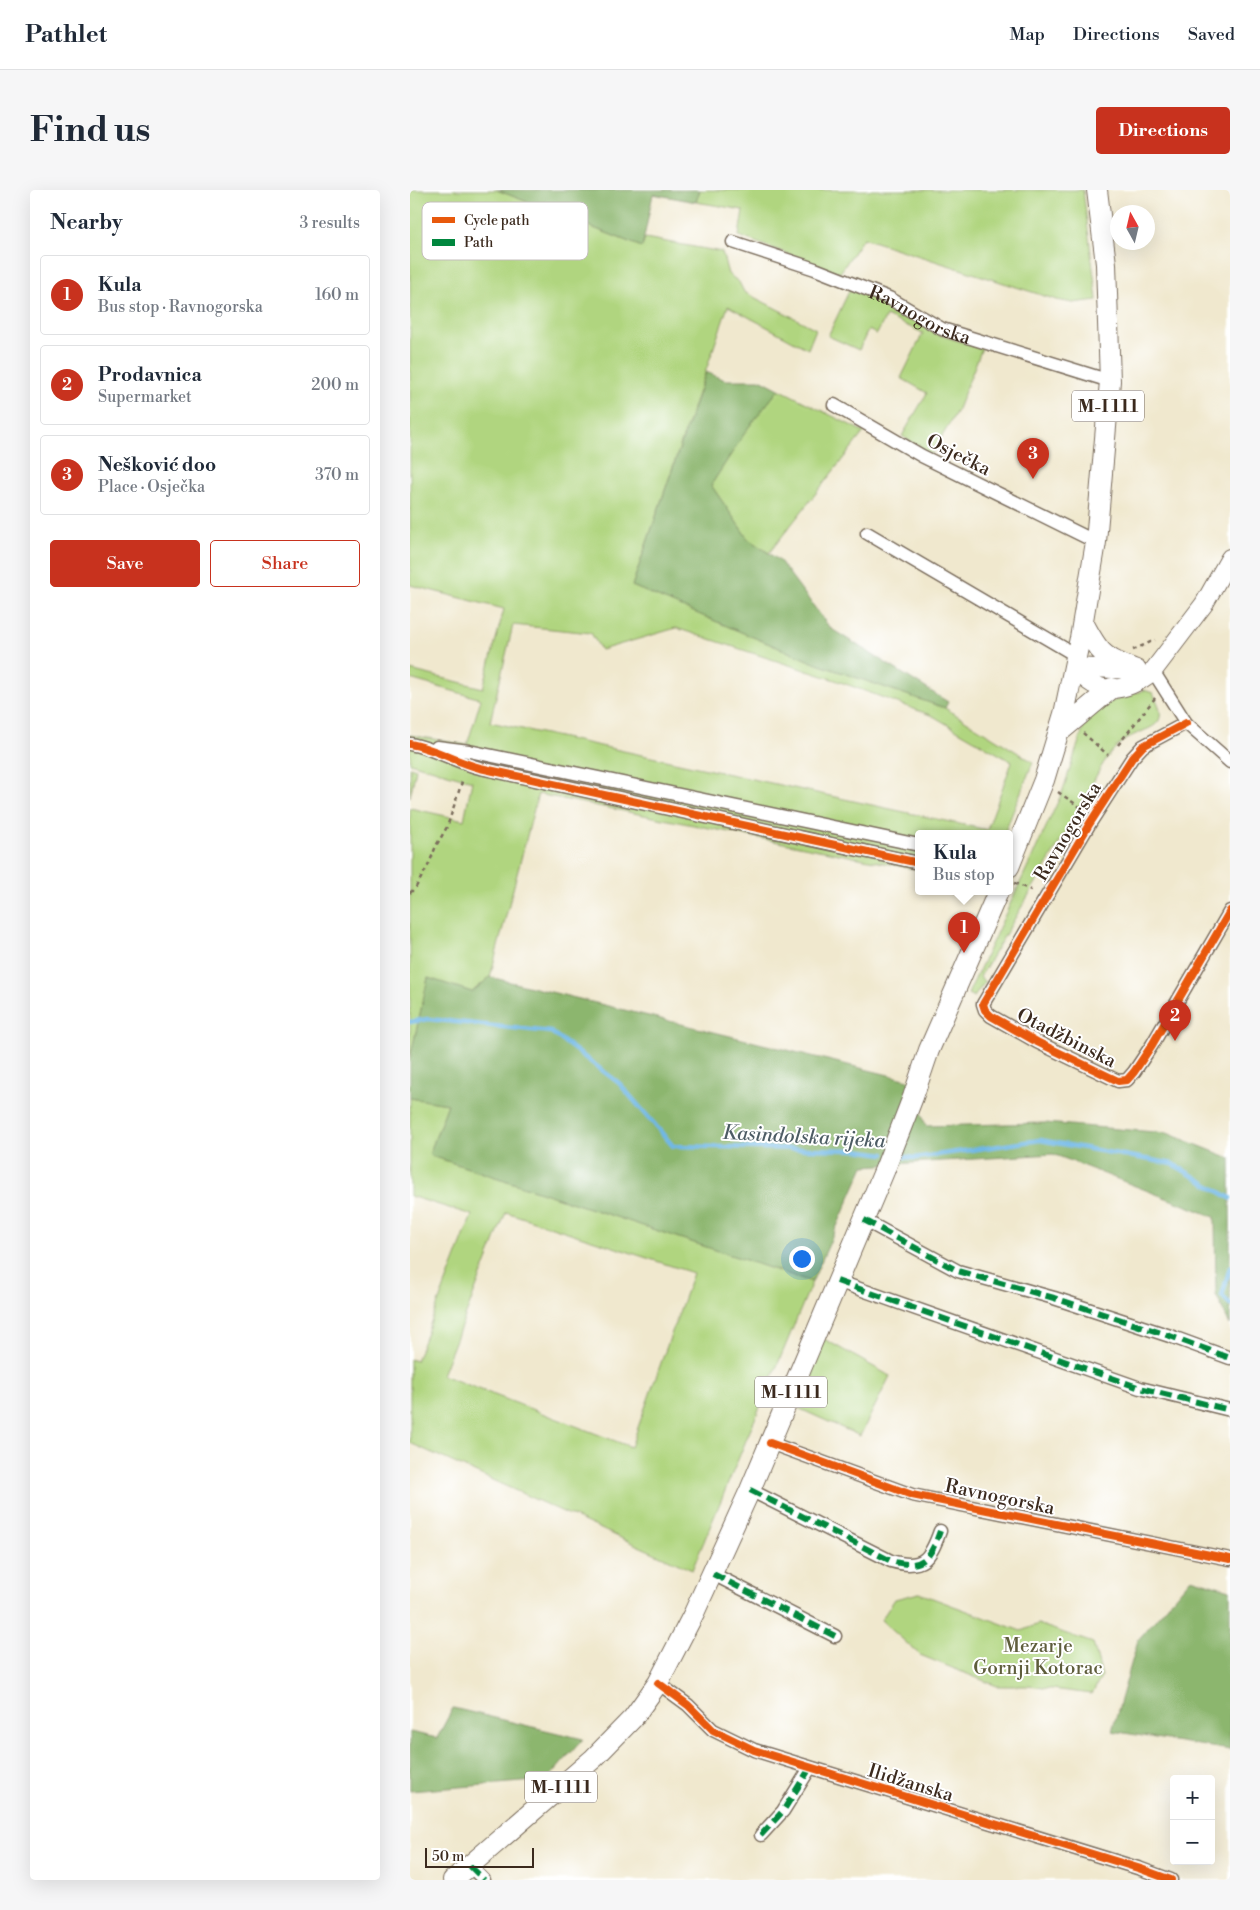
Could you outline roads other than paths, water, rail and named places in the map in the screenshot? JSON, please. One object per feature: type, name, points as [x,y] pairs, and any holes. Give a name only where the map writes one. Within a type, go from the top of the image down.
[{"type":"main road","name":"Ravnogorska","points":[[1013,871],[1044,780],[1076,662],[1096,542],[1110,381],[1106,264],[1097,190]]},
{"type":"main road","points":[[1145,670],[1076,662],[1083,679],[1098,688],[1112,688],[1134,683],[1204,604],[1230,558]]},
{"type":"main road","points":[[1083,622],[1101,652],[1112,660],[1145,670]]},
{"type":"main road","points":[[1058,733],[1112,688]]},
{"type":"main road","name":"M-I 111","points":[[452,1880],[594,1758],[632,1718],[658,1683],[713,1574],[750,1490],[864,1220],[913,1097],[929,1050],[997,895]]},
{"type":"street","name":"Ravnogorska","points":[[733,242],[816,269],[889,298],[942,329],[1110,381]]},
{"type":"street","name":"Osječka","points":[[834,405],[922,456],[1096,542]]},
{"type":"street","points":[[867,533],[1076,662]]},
{"type":"street","points":[[1145,670],[1186,723],[1230,762]]},
{"type":"street","name":"Ravnogorska","points":[[984,1004],[1090,823],[1132,758],[1143,746],[1186,723]]},
{"type":"street","points":[[416,745],[469,751],[915,844]]},
{"type":"street","points":[[416,745],[467,765],[915,862]]},
{"type":"street","name":"Otadžbinska","points":[[984,1004],[988,1014],[1037,1042],[1118,1081],[1127,1080],[1152,1045],[1230,911]]},
{"type":"street","points":[[864,1220],[958,1272],[1054,1298],[1230,1358]]},
{"type":"street","points":[[837,1281],[1140,1388],[1230,1410]]},
{"type":"street","name":"Ravnogorska","points":[[770,1443],[912,1495],[1230,1559]]},
{"type":"street","points":[[750,1490],[891,1561],[904,1565],[914,1565],[932,1552],[940,1531]]},
{"type":"street","points":[[713,1574],[835,1636]]},
{"type":"street","name":"Ilidžanska","points":[[658,1683],[688,1706],[713,1730],[754,1750],[1141,1869],[1171,1880]]},
{"type":"street","points":[[761,1835],[783,1811],[810,1768]]},
{"type":"street","points":[[470,1866],[484,1880]]},
{"type":"waterway","name":"Kasindolska rijeka","points":[[410,1022],[428,1019],[551,1032],[619,1083],[673,1146],[856,1150],[884,1154]]},
{"type":"waterway","name":"Kasindolska rijeka","points":[[897,1156],[915,1158],[1040,1140],[1173,1164],[1230,1198]]},
{"type":"waterway","name":"Kasindolska rijeka","points":[[1230,1267],[1222,1296],[1230,1304]]},
{"type":"place","name":"Nešković doo","points":[[1033,479]]},
{"type":"place","name":"Kula","points":[[964,953]]},
{"type":"place","name":"Prodavnica","points":[[1175,1041]]},
{"type":"park label","name":"Mezarje Gornji Kotorac","points":[[1038,1656]]}]
